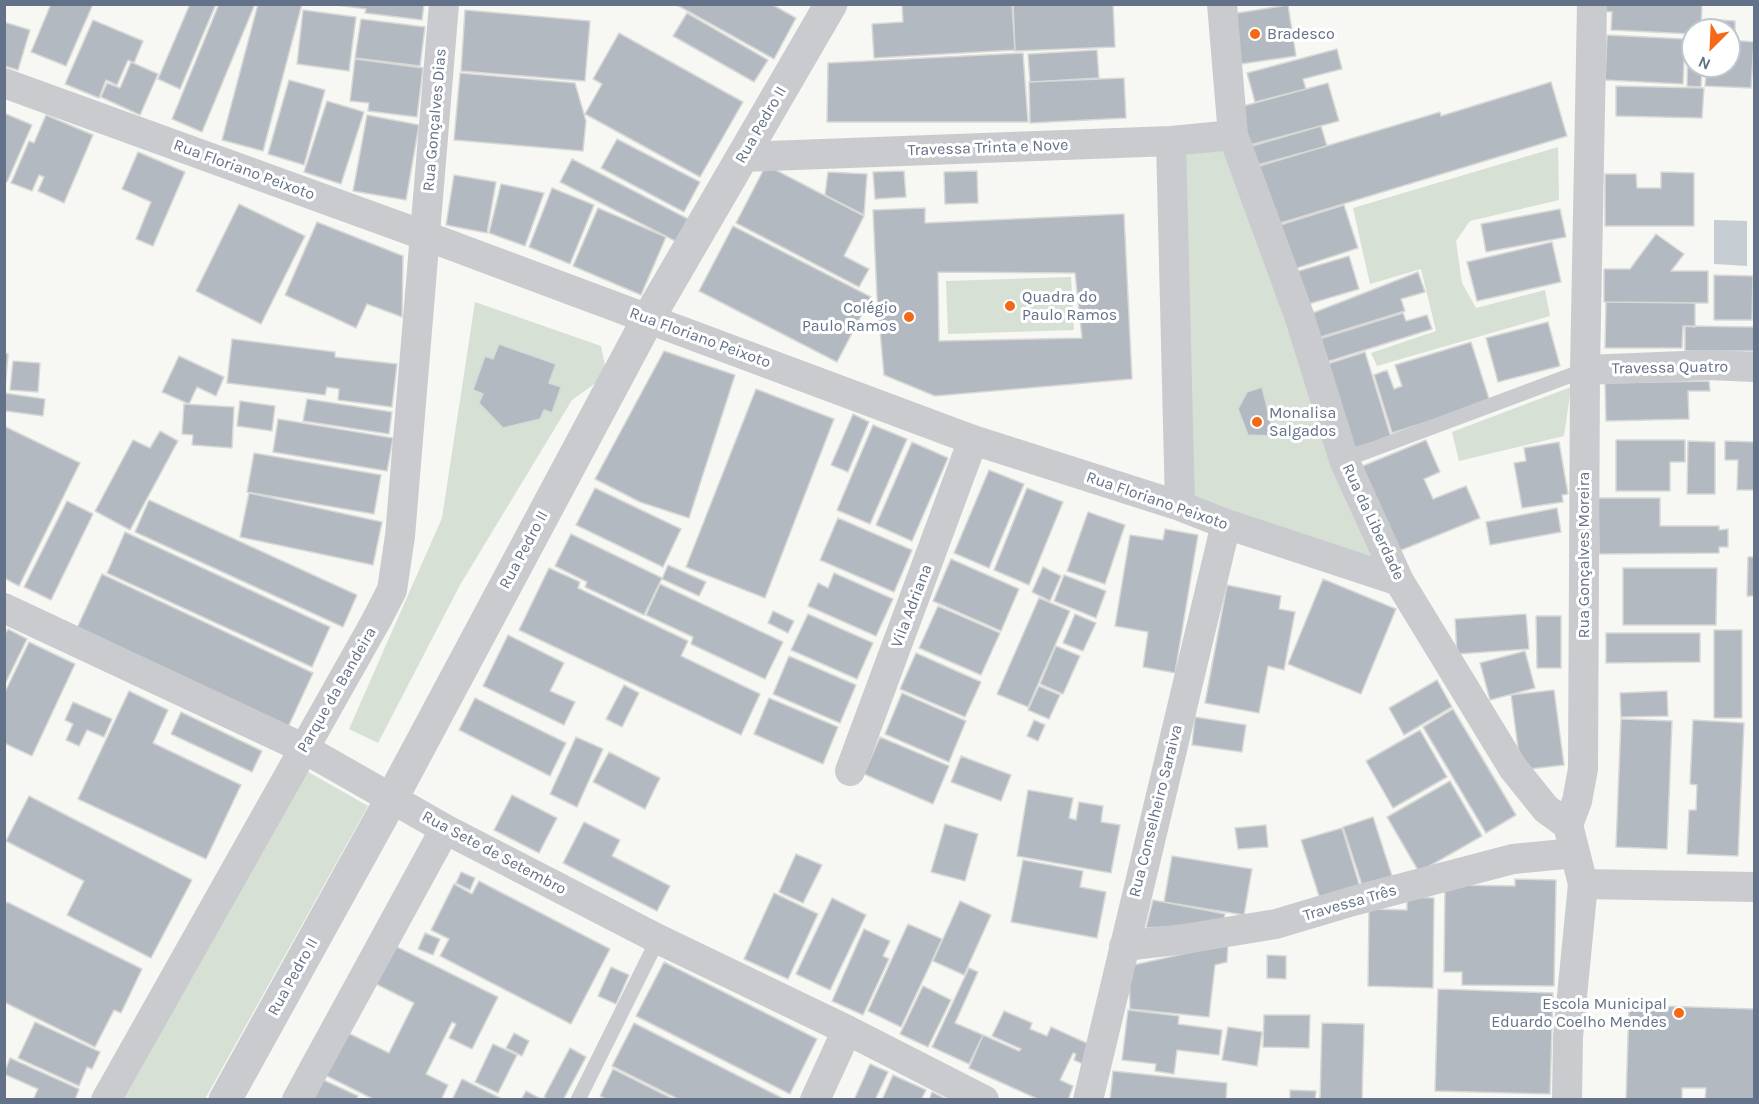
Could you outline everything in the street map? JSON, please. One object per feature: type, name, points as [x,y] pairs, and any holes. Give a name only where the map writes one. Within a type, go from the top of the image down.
[{"type":"street","name":"Rua Gonçalves Dias","points":[[426,236],[444,4]]},
{"type":"street","name":"Rua Pedro II","points":[[225,1100],[392,798],[648,319],[831,4]]},
{"type":"street","name":"Rua da Liberdade","points":[[1222,4],[1233,135],[1300,318],[1344,460],[1399,581],[1513,768],[1571,839]]},
{"type":"street","name":"Rua Gonçalves Moreira","points":[[1571,839],[1583,769],[1585,370],[1592,4]]},
{"type":"street","name":"Rua Floriano Peixoto","points":[[4,83],[426,236],[973,440],[1399,581]]},
{"type":"street","name":"Travessa Trinta e Nove","points":[[742,158],[1171,141],[1233,135]]},
{"type":"street","points":[[1171,141],[1180,507]]},
{"type":"street","name":"Parque da Bandeira","points":[[106,1100],[392,590],[400,536],[426,236]]},
{"type":"street","name":"Travessa Quatro","points":[[1585,370],[1709,365],[1755,367]]},
{"type":"street","name":"Vila Adriana","points":[[850,771],[973,440]]},
{"type":"street","name":"Rua Conselheiro Saraiva","points":[[1088,1100],[1226,524]]},
{"type":"street","name":"Rua Sete de Setembro","points":[[4,608],[303,748],[445,829],[658,939],[847,1030],[984,1100]]},
{"type":"street","points":[[297,1100],[445,829]]},
{"type":"street","points":[[1568,1100],[1569,1037],[1583,884],[1571,839]]},
{"type":"street","name":"Travessa Três","points":[[1124,946],[1276,924],[1353,901],[1513,859],[1571,839]]},
{"type":"street","points":[[1583,884],[1755,887]]},
{"type":"street","points":[[815,1100],[847,1030]]},
{"type":"lane","points":[[1344,460],[1585,370]]},
{"type":"lane","points":[[579,1100],[658,939]]},
{"type":"shaded area","points":[[1229,142],[1381,568],[1189,502],[1178,145]]},
{"type":"shaded area","points":[[1558,147],[1559,200],[1470,221],[1456,241],[1462,283],[1476,308],[1545,290],[1550,316],[1377,366],[1371,353],[1436,331],[1421,269],[1370,284],[1353,208]]},
{"type":"shaded area","points":[[1714,220],[1747,221],[1747,266],[1714,264]]},
{"type":"shaded area","name":"Quadra do Paulo Ramos","points":[[1071,277],[1074,330],[948,334],[946,281]]},
{"type":"shaded area","points":[[475,302],[601,346],[607,375],[572,400],[460,585],[378,743],[349,729],[442,518]]},
{"type":"shaded area","points":[[1571,387],[1564,436],[1459,461],[1452,432]]},
{"type":"shaded area","points":[[303,769],[368,806],[205,1099],[119,1100]]},
{"type":"building","points":[[51,4],[93,4],[66,66],[31,52]]},
{"type":"building","points":[[190,4],[216,4],[180,89],[158,79]]},
{"type":"building","points":[[219,4],[255,4],[202,132],[172,119]]},
{"type":"building","points":[[258,4],[302,4],[263,151],[222,140]]},
{"type":"building","points":[[329,4],[424,4],[422,20],[365,13],[366,9]]},
{"type":"building","points":[[675,4],[771,4],[796,18],[774,59]]},
{"type":"building","points":[[902,4],[1012,4],[1015,50],[874,58],[872,24],[903,22]]},
{"type":"building","points":[[1013,4],[1113,4],[1115,47],[1015,51]]},
{"type":"building","points":[[1599,4],[1702,4],[1701,18],[1681,18],[1681,33],[1611,30],[1612,12],[1599,11]]},
{"type":"building","points":[[1288,5],[1296,56],[1234,65],[1225,15]]},
{"type":"building","points":[[303,10],[356,17],[349,71],[297,64]]},
{"type":"building","points":[[465,10],[590,21],[585,81],[461,71]]},
{"type":"building","points":[[687,13],[768,60],[754,82],[673,36]]},
{"type":"building","points":[[361,19],[425,27],[420,66],[355,58]]},
{"type":"building","points":[[93,20],[143,41],[134,63],[128,60],[117,85],[106,80],[99,98],[65,84]]},
{"type":"building","points":[[4,22],[30,30],[18,70],[4,66]]},
{"type":"building","points":[[619,33],[743,102],[700,177],[585,114],[602,84],[593,79]]},
{"type":"building","points":[[1607,35],[1681,39],[1683,84],[1605,80]]},
{"type":"building","points":[[1741,41],[1754,42],[1751,88],[1705,86],[1706,78],[1741,78]]},
{"type":"building","points":[[1337,49],[1342,69],[1303,79],[1306,89],[1255,102],[1247,73]]},
{"type":"building","points":[[1097,50],[1099,78],[1030,82],[1028,54]]},
{"type":"building","points":[[1023,53],[1028,122],[827,122],[828,63]]},
{"type":"building","points":[[355,59],[423,68],[417,117],[368,111],[369,103],[350,101]]},
{"type":"building","points":[[131,62],[158,74],[140,115],[101,97],[107,83],[120,88]]},
{"type":"building","points":[[460,73],[575,83],[586,121],[583,151],[454,140]]},
{"type":"building","points":[[1124,78],[1126,118],[1030,123],[1029,82]]},
{"type":"building","points":[[1687,78],[1701,78],[1701,87],[1687,86]]},
{"type":"building","points":[[289,80],[325,90],[304,165],[268,154]]},
{"type":"building","points":[[1551,82],[1567,136],[1274,225],[1256,167],[1440,112],[1441,116]]},
{"type":"building","points":[[1328,83],[1339,121],[1250,145],[1240,107]]},
{"type":"building","points":[[1616,86],[1704,88],[1702,118],[1616,116]]},
{"type":"building","points":[[327,101],[364,112],[341,184],[304,172]]},
{"type":"building","points":[[4,113],[32,125],[7,182],[4,181]]},
{"type":"building","points":[[46,115],[93,135],[64,203],[38,191],[44,177],[39,175],[32,191],[11,183],[29,141],[34,143]]},
{"type":"building","points":[[367,115],[419,125],[406,200],[353,191]]},
{"type":"building","points":[[1321,126],[1327,146],[1254,166],[1249,147]]},
{"type":"building","points":[[617,139],[700,182],[684,212],[601,168]]},
{"type":"building","points":[[138,152],[185,172],[153,246],[136,239],[151,202],[122,189]]},
{"type":"building","points":[[572,159],[692,221],[681,244],[560,182]]},
{"type":"building","points":[[766,165],[864,216],[844,256],[869,269],[859,287],[736,223]]},
{"type":"building","points":[[904,171],[906,197],[875,199],[873,172]]},
{"type":"building","points":[[977,171],[978,203],[945,204],[944,172]]},
{"type":"building","points":[[828,172],[867,174],[864,215],[825,195]]},
{"type":"building","points":[[1661,172],[1694,173],[1694,226],[1605,226],[1605,174],[1636,174],[1637,188],[1661,188]]},
{"type":"building","points":[[454,175],[496,182],[487,233],[446,225]]},
{"type":"building","points":[[501,184],[544,193],[525,246],[489,233]]},
{"type":"building","points":[[552,188],[594,205],[570,264],[529,247]]},
{"type":"building","points":[[239,204],[305,236],[261,324],[196,291]]},
{"type":"building","points":[[1344,205],[1358,248],[1288,271],[1274,227]]},
{"type":"building","points":[[598,208],[666,237],[641,295],[573,266]]},
{"type":"building","name":"Colégio Paulo Ramos","points":[[925,208],[925,223],[1124,214],[1132,379],[935,396],[884,375],[873,210]],"holes":[[[938,272],[1075,273],[1082,338],[939,341]]]},
{"type":"building","points":[[1560,209],[1566,237],[1486,252],[1481,224]]},
{"type":"building","points":[[317,222],[403,256],[402,317],[367,304],[356,328],[285,295]]},
{"type":"building","points":[[733,226],[871,297],[837,362],[699,291]]},
{"type":"building","points":[[1656,234],[1684,254],[1671,271],[1708,271],[1708,303],[1604,302],[1604,269],[1630,269]]},
{"type":"building","points":[[1552,242],[1561,282],[1477,301],[1467,262]]},
{"type":"building","points":[[1349,256],[1359,289],[1302,306],[1292,273]]},
{"type":"building","points":[[1418,272],[1425,292],[1401,299],[1405,311],[1311,340],[1300,318]]},
{"type":"building","points":[[1714,275],[1753,276],[1752,320],[1714,320]]},
{"type":"building","points":[[1606,302],[1695,303],[1695,327],[1683,326],[1682,348],[1605,348]]},
{"type":"building","points":[[1403,313],[1406,321],[1427,315],[1432,329],[1320,364],[1313,341]]},
{"type":"building","points":[[1548,322],[1560,366],[1498,382],[1486,338]]},
{"type":"building","points":[[1685,326],[1754,327],[1754,351],[1685,351]]},
{"type":"building","points":[[232,339],[335,352],[335,357],[397,364],[392,407],[338,400],[339,389],[327,387],[325,395],[227,383]]},
{"type":"building","points":[[1471,342],[1490,402],[1392,433],[1374,375],[1387,370],[1394,389],[1402,386],[1395,365]]},
{"type":"building","points":[[499,344],[556,364],[549,383],[561,387],[552,413],[544,410],[540,419],[503,428],[479,403],[483,394],[473,390],[485,356],[493,359]]},
{"type":"building","points":[[664,351],[735,375],[689,518],[640,502],[595,479]]},
{"type":"building","points":[[1365,352],[1391,437],[1348,450],[1321,366]]},
{"type":"building","points":[[4,353],[8,354],[5,389],[4,389]]},
{"type":"building","points":[[179,356],[224,377],[216,396],[197,387],[189,404],[162,392]]},
{"type":"building","points":[[13,361],[40,363],[38,392],[10,390]]},
{"type":"building","points":[[1709,381],[1710,391],[1688,391],[1689,419],[1606,421],[1605,383]]},
{"type":"building","name":"Monalisa Salgados","points":[[1262,387],[1274,436],[1248,435],[1238,409],[1247,392]]},
{"type":"building","points":[[756,389],[834,419],[765,598],[686,567]]},
{"type":"building","points":[[4,393],[45,399],[43,416],[6,411],[4,418]]},
{"type":"building","points":[[307,399],[392,412],[389,434],[303,421]]},
{"type":"building","points":[[240,401],[275,406],[272,431],[237,426]]},
{"type":"building","points":[[184,404],[234,407],[232,448],[192,445],[193,435],[182,434]]},
{"type":"building","points":[[853,414],[869,422],[848,472],[831,465]]},
{"type":"building","points":[[278,419],[393,438],[387,471],[273,452]]},
{"type":"building","points":[[873,425],[907,439],[870,524],[837,510]]},
{"type":"building","points":[[4,426],[80,463],[19,586],[4,578]]},
{"type":"building","points":[[160,431],[178,441],[130,530],[95,511],[133,440],[150,448]]},
{"type":"building","points":[[1426,440],[1440,472],[1424,479],[1433,499],[1466,486],[1480,518],[1394,553],[1358,468]]},
{"type":"building","points":[[1616,440],[1685,440],[1685,462],[1670,462],[1670,491],[1616,491]]},
{"type":"building","points":[[1688,441],[1715,442],[1715,494],[1687,494]]},
{"type":"building","points":[[1725,441],[1754,442],[1754,490],[1737,490],[1738,460],[1725,460]]},
{"type":"building","points":[[912,442],[948,458],[912,541],[876,525]]},
{"type":"building","points":[[1559,442],[1568,494],[1562,495],[1563,502],[1522,508],[1514,463],[1526,461],[1524,448]]},
{"type":"building","points":[[254,453],[381,475],[374,514],[247,492]]},
{"type":"building","points":[[989,470],[1024,484],[989,568],[954,553]]},
{"type":"building","points":[[595,488],[681,529],[663,567],[576,525]]},
{"type":"building","points":[[1027,488],[1063,502],[1029,585],[994,570]]},
{"type":"building","points":[[249,493],[382,522],[373,565],[240,537]]},
{"type":"building","points":[[1598,498],[1660,498],[1660,526],[1719,526],[1719,530],[1728,529],[1728,547],[1719,547],[1719,553],[1599,554]]},
{"type":"building","points":[[149,500],[357,595],[343,627],[135,532]]},
{"type":"building","points":[[67,501],[93,514],[51,600],[24,587]]},
{"type":"building","points":[[1557,508],[1561,532],[1490,545],[1486,522]]},
{"type":"building","points":[[1088,512],[1125,525],[1105,584],[1067,571]]},
{"type":"building","points":[[838,518],[912,550],[894,592],[820,560]]},
{"type":"building","points":[[1165,529],[1198,535],[1175,673],[1143,667],[1148,632],[1115,626],[1130,535],[1163,540]]},
{"type":"building","points":[[125,532],[330,627],[312,667],[107,573]]},
{"type":"building","points":[[571,534],[662,578],[644,615],[585,587],[587,582],[555,566]]},
{"type":"building","points":[[1748,557],[1754,557],[1754,596],[1747,596]]},
{"type":"building","points":[[951,559],[1019,589],[1001,631],[933,601]]},
{"type":"building","points":[[668,565],[706,582],[699,596],[662,579]]},
{"type":"building","points":[[1043,567],[1061,576],[1050,601],[1032,592]]},
{"type":"building","points":[[549,568],[580,582],[578,588],[688,641],[681,656],[760,694],[741,735],[519,630]]},
{"type":"building","points":[[1623,568],[1717,568],[1716,625],[1623,625]]},
{"type":"building","points":[[834,573],[893,599],[876,636],[808,606],[818,583],[828,588]]},
{"type":"building","points":[[102,574],[313,673],[288,727],[77,628]]},
{"type":"building","points":[[1064,575],[1106,591],[1096,618],[1054,601]]},
{"type":"building","points":[[1323,579],[1396,609],[1361,694],[1288,664]]},
{"type":"building","points":[[660,584],[783,642],[765,679],[691,644],[693,637],[646,615]]},
{"type":"building","points":[[1227,585],[1281,596],[1279,609],[1295,612],[1284,670],[1268,666],[1259,713],[1205,703]]},
{"type":"building","points":[[1039,598],[1070,611],[1028,707],[997,694]]},
{"type":"building","points":[[938,606],[1000,633],[981,675],[919,648]]},
{"type":"building","points":[[773,611],[794,621],[788,633],[768,623]]},
{"type":"building","points":[[808,614],[873,643],[857,679],[791,650]]},
{"type":"building","points":[[1075,614],[1096,623],[1083,651],[1063,643]]},
{"type":"building","points":[[1526,614],[1529,649],[1457,654],[1455,619]]},
{"type":"building","points":[[1536,616],[1561,616],[1561,668],[1537,668]]},
{"type":"building","points":[[8,629],[27,639],[4,686],[4,635]]},
{"type":"building","points":[[1714,630],[1742,630],[1742,718],[1714,718]]},
{"type":"building","points":[[1606,633],[1700,633],[1700,662],[1606,663]]},
{"type":"building","points":[[508,635],[564,663],[550,691],[575,702],[564,725],[483,686]]},
{"type":"building","points":[[29,642],[75,664],[32,756],[4,743],[4,694]]},
{"type":"building","points":[[1056,646],[1080,656],[1063,694],[1040,684]]},
{"type":"building","points":[[1525,651],[1535,688],[1490,700],[1480,663]]},
{"type":"building","points":[[916,653],[981,682],[965,717],[900,689]]},
{"type":"building","points":[[789,656],[856,685],[840,723],[773,694]]},
{"type":"building","points":[[1437,680],[1452,707],[1404,735],[1389,708]]},
{"type":"building","points":[[624,685],[639,693],[622,727],[606,719]]},
{"type":"building","points":[[1039,686],[1060,695],[1049,719],[1028,710]]},
{"type":"building","points":[[1554,690],[1564,765],[1521,770],[1511,695]]},
{"type":"building","points":[[129,691],[168,710],[153,743],[241,785],[206,859],[78,799]]},
{"type":"building","points":[[1667,691],[1668,716],[1621,717],[1620,693]]},
{"type":"building","points":[[902,693],[966,721],[949,762],[885,734]]},
{"type":"building","points":[[475,698],[566,743],[550,776],[459,730]]},
{"type":"building","points":[[769,698],[838,727],[823,764],[754,734]]},
{"type":"building","points":[[73,702],[112,719],[104,737],[87,730],[79,746],[66,740],[73,724],[65,720]]},
{"type":"building","points":[[1453,709],[1516,815],[1486,833],[1423,727]]},
{"type":"building","points":[[181,712],[262,751],[252,772],[171,734]]},
{"type":"building","points":[[1195,717],[1246,725],[1242,752],[1192,745]]},
{"type":"building","points":[[1621,719],[1672,721],[1667,849],[1616,847]]},
{"type":"building","points":[[1034,720],[1045,725],[1038,741],[1027,736]]},
{"type":"building","points":[[1693,720],[1744,723],[1738,856],[1687,854],[1689,810],[1696,810],[1697,785],[1690,784]]},
{"type":"building","points":[[1420,730],[1447,777],[1393,808],[1366,761]]},
{"type":"building","points":[[576,737],[603,749],[577,807],[550,794]]},
{"type":"building","points":[[880,737],[949,766],[933,804],[864,774]]},
{"type":"building","points":[[609,752],[660,778],[645,809],[593,782]]},
{"type":"building","points":[[961,756],[1011,775],[1001,801],[951,782]]},
{"type":"building","points":[[1450,781],[1482,836],[1419,872],[1387,817]]},
{"type":"building","points":[[1028,790],[1073,798],[1069,818],[1076,820],[1079,802],[1103,806],[1101,822],[1120,825],[1111,873],[1017,856]]},
{"type":"building","points":[[512,795],[557,818],[539,853],[494,830]]},
{"type":"building","points":[[29,796],[192,880],[151,958],[67,915],[84,881],[6,841]]},
{"type":"building","points":[[1373,817],[1392,876],[1362,885],[1343,827]]},
{"type":"building","points":[[584,822],[620,840],[612,856],[670,886],[657,911],[563,863]]},
{"type":"building","points":[[945,824],[978,834],[965,881],[931,872]]},
{"type":"building","points":[[1266,825],[1268,847],[1238,849],[1235,828]]},
{"type":"building","points":[[1342,828],[1360,887],[1320,899],[1301,840]]},
{"type":"building","points":[[796,854],[822,865],[803,903],[779,892]]},
{"type":"building","points":[[1172,856],[1252,869],[1244,915],[1164,902]]},
{"type":"building","points":[[1023,860],[1083,871],[1080,887],[1106,892],[1097,938],[1011,922]]},
{"type":"building","points":[[461,872],[475,878],[470,890],[456,883]]},
{"type":"building","points":[[1515,879],[1556,880],[1554,986],[1462,985],[1462,972],[1444,972],[1445,885],[1515,886]]},
{"type":"building","points":[[479,881],[610,949],[571,1024],[440,956],[449,939],[431,930],[454,884],[472,894]]},
{"type":"building","points":[[774,893],[818,914],[788,979],[744,959]]},
{"type":"building","points":[[1407,897],[1434,898],[1433,988],[1368,986],[1369,909],[1407,910]]},
{"type":"building","points":[[832,898],[866,915],[830,990],[796,974]]},
{"type":"building","points":[[1153,900],[1225,914],[1223,924],[1146,928]]},
{"type":"building","points":[[960,901],[991,915],[964,975],[933,961]]},
{"type":"building","points":[[7,902],[142,969],[121,1013],[114,1010],[95,1047],[4,1002],[4,908]]},
{"type":"building","points":[[908,924],[942,939],[901,1027],[868,1011]]},
{"type":"building","points":[[864,929],[890,941],[883,956],[889,959],[863,1015],[832,1001]]},
{"type":"building","points":[[425,933],[440,939],[433,955],[418,949]]},
{"type":"building","points":[[391,944],[498,997],[472,1049],[449,1038],[456,1024],[452,1022],[426,1074],[448,1085],[441,1100],[375,1100],[323,1074],[344,1031],[389,1053],[414,1003],[372,982]]},
{"type":"building","points":[[1228,944],[1227,962],[1215,965],[1209,1017],[1130,1009],[1129,966]]},
{"type":"building","points":[[1267,955],[1286,956],[1286,979],[1267,978]]},
{"type":"building","points":[[664,962],[817,1039],[790,1094],[636,1016]]},
{"type":"building","points":[[611,967],[629,975],[616,1004],[598,996]]},
{"type":"building","points":[[969,968],[978,972],[955,1023],[983,1035],[969,1064],[932,1047]]},
{"type":"building","points":[[923,986],[951,1000],[928,1047],[900,1034]]},
{"type":"building","points":[[1438,989],[1553,993],[1550,1094],[1435,1091]]},
{"type":"building","points":[[1629,1005],[1754,1009],[1754,1100],[1705,1100],[1706,1088],[1682,1088],[1682,1100],[1626,1100]]},
{"type":"building","points":[[1128,1010],[1179,1016],[1178,1024],[1222,1030],[1219,1055],[1177,1050],[1174,1074],[1155,1071],[1156,1064],[1122,1060]]},
{"type":"building","points":[[1004,1011],[1032,1023],[1030,1029],[1047,1036],[1051,1027],[1091,1045],[1083,1064],[1074,1060],[1076,1054],[1073,1053],[1060,1080],[1073,1086],[1068,1100],[1040,1100],[969,1068],[983,1035],[1019,1051],[1021,1049],[992,1036]]},
{"type":"building","points":[[1264,1015],[1310,1015],[1309,1048],[1263,1047]]},
{"type":"building","points":[[35,1022],[100,1052],[92,1069],[87,1067],[79,1086],[18,1058]]},
{"type":"building","points":[[634,1023],[782,1100],[680,1100],[612,1066]]},
{"type":"building","points":[[1322,1023],[1364,1024],[1362,1100],[1320,1100]]},
{"type":"building","points":[[1228,1027],[1262,1032],[1257,1066],[1222,1060]]},
{"type":"building","points":[[514,1033],[529,1041],[522,1056],[506,1048]]},
{"type":"building","points":[[493,1044],[517,1055],[498,1093],[475,1082]]},
{"type":"building","points":[[570,1048],[586,1057],[563,1100],[549,1100],[544,1097]]},
{"type":"building","points":[[10,1058],[79,1089],[75,1100],[33,1100],[38,1089],[4,1074]]},
{"type":"building","points":[[870,1064],[888,1072],[875,1100],[854,1100]]},
{"type":"building","points":[[613,1069],[675,1100],[607,1100],[600,1096]]},
{"type":"building","points":[[1113,1071],[1227,1083],[1226,1100],[1110,1100]]},
{"type":"building","points":[[893,1075],[926,1090],[921,1100],[882,1100]]},
{"type":"building","points":[[315,1076],[358,1096],[356,1100],[304,1100]]},
{"type":"building","points":[[462,1079],[504,1100],[452,1100]]},
{"type":"building","points":[[1290,1090],[1316,1091],[1315,1100],[1290,1100]]},
{"type":"building","points":[[526,1091],[543,1100],[521,1100]]},
{"type":"building","points":[[932,1092],[948,1100],[929,1100]]},
{"type":"place","name":"Bradesco","points":[[1255,34]]},
{"type":"place","name":"Quadra do Paulo Ramos","points":[[1010,306]]},
{"type":"place","name":"Colégio Paulo Ramos","points":[[909,317]]},
{"type":"place","name":"Monalisa Salgados","points":[[1257,422]]},
{"type":"place","name":"Escola Municipal Eduardo Coelho Mendes","points":[[1679,1013]]}]
